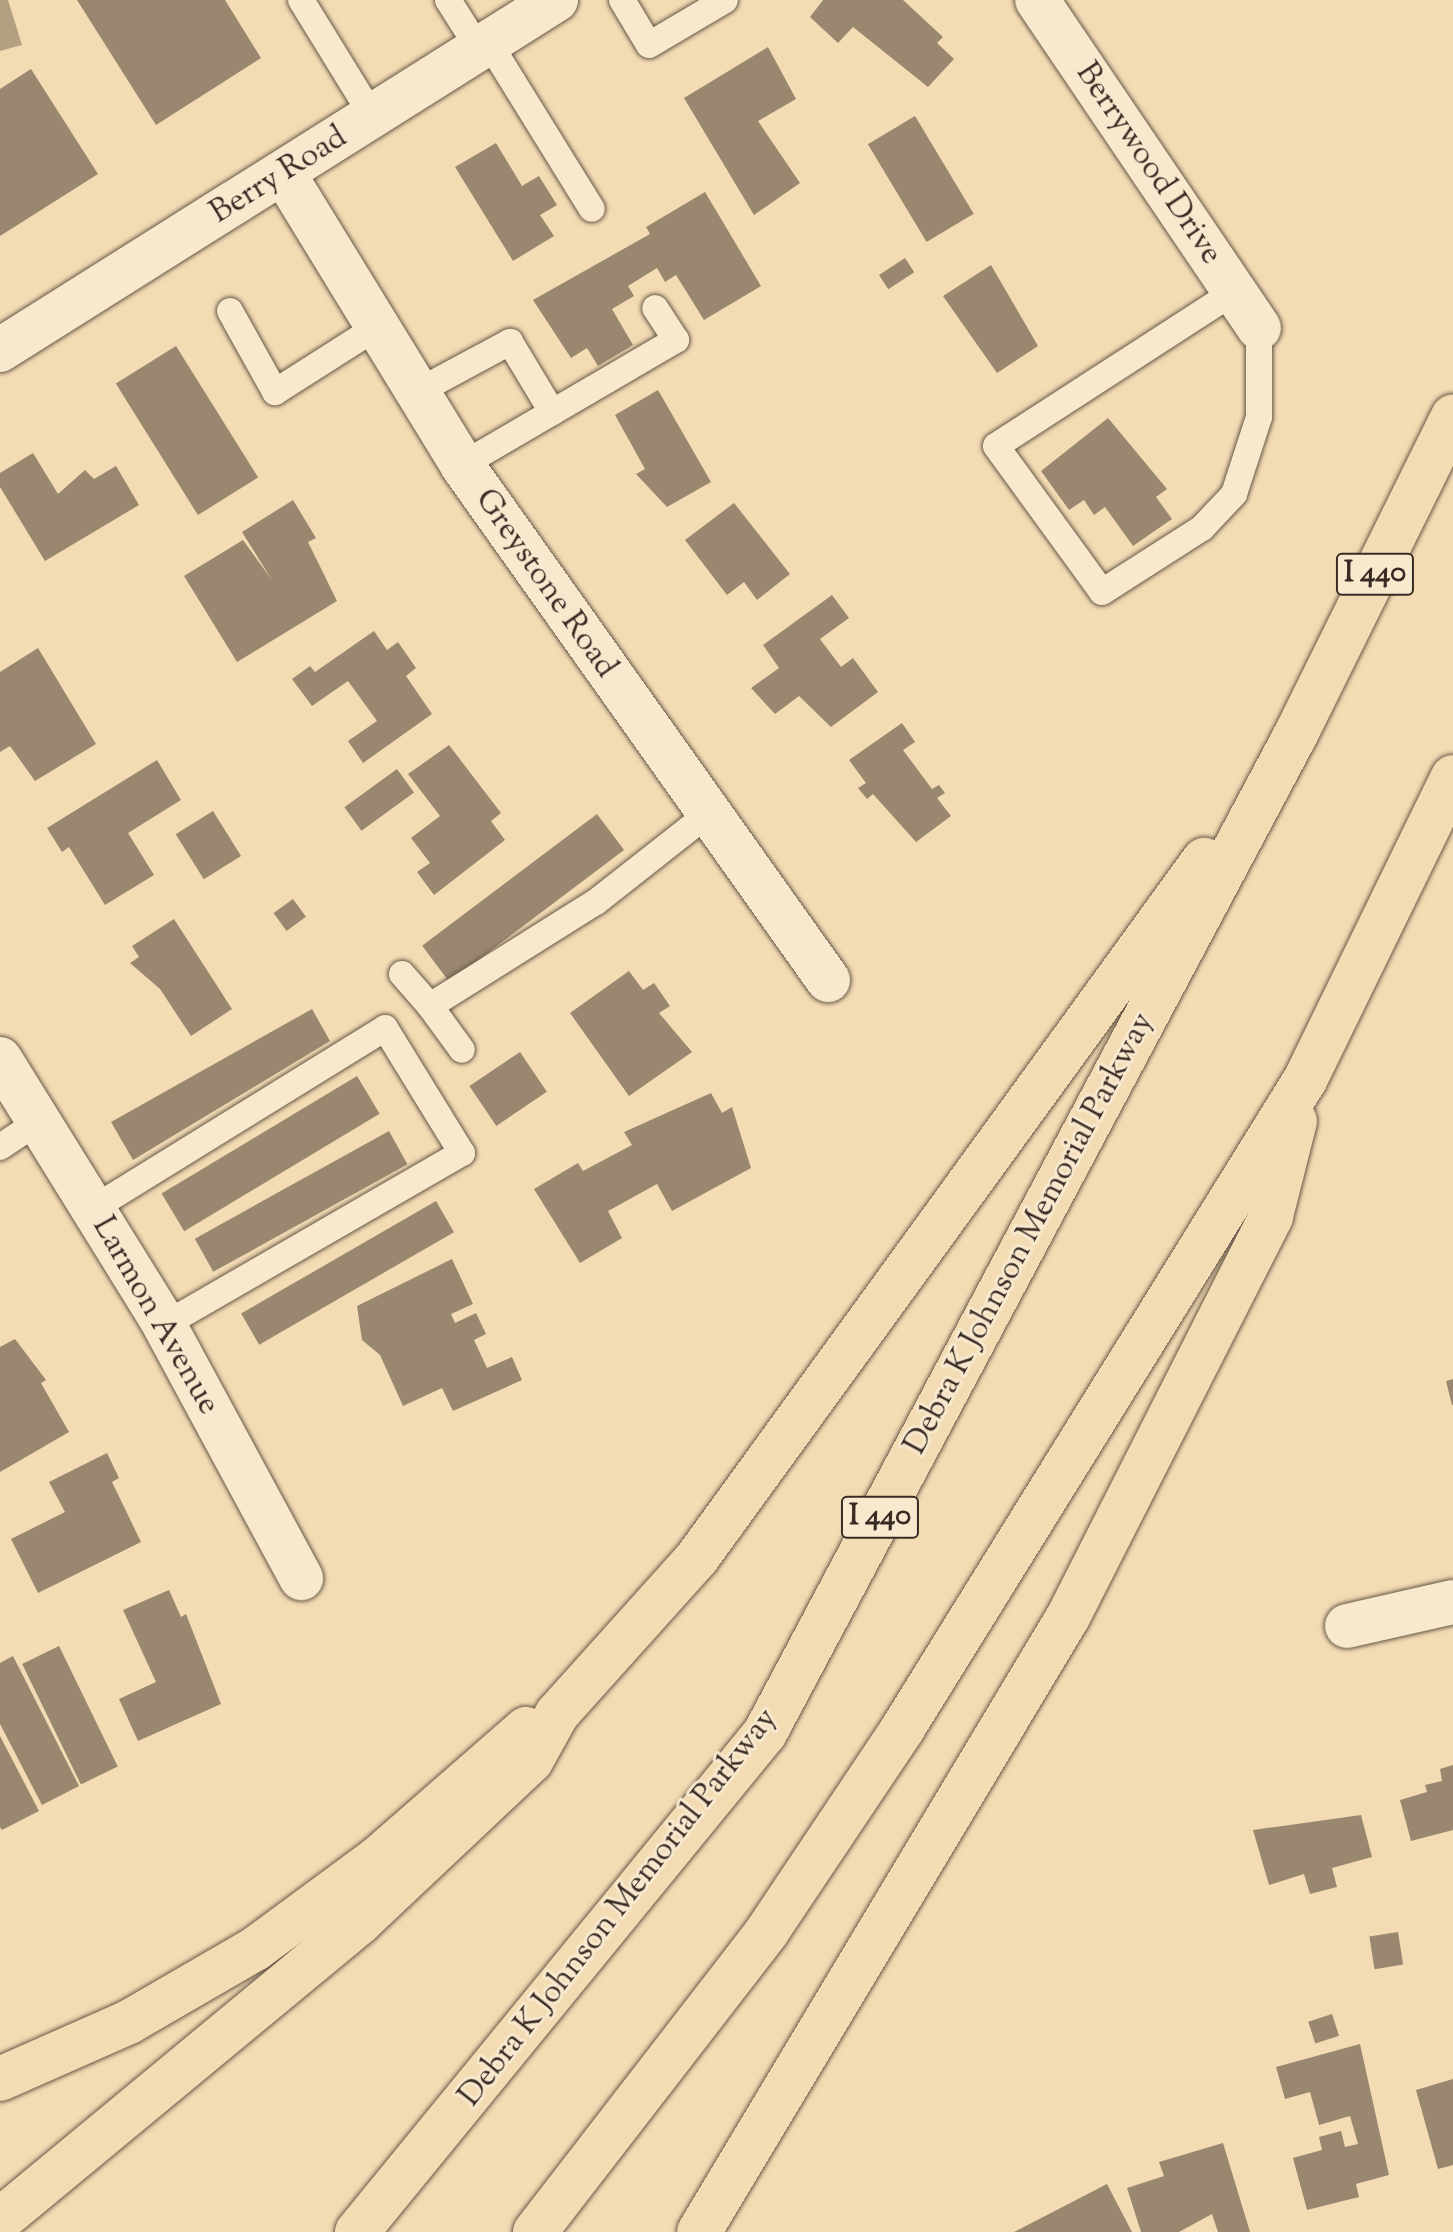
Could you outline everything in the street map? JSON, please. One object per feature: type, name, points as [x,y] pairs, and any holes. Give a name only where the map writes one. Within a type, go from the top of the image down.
[{"type":"highway","name":"Debra K Johnson Memorial Parkway","points":[[357,2232],[765,1733],[1297,732],[1453,416]]},
{"type":"highway","points":[[0,2220],[404,1883],[531,1761],[557,1714],[697,1558],[1297,732]]},
{"type":"highway","points":[[535,2232],[812,1869],[1305,1080],[1453,777]]},
{"type":"highway","points":[[699,2232],[1068,1617],[1271,1216],[1305,1080]]},
{"type":"highway","points":[[0,2079],[129,2022],[255,1949],[377,1859],[509,1740],[557,1714]]},
{"type":"street","name":"Berry Road","points":[[0,350],[556,0]]},
{"type":"street","name":"Berrywood Drive","points":[[1037,0],[1259,328]]},
{"type":"street","name":"Greystone Road","points":[[284,174],[462,465],[828,980]]},
{"type":"street","name":"Larmon Avenue","points":[[0,1059],[164,1325],[301,1578]]},
{"type":"street","points":[[1347,1626],[1453,1602]]},
{"type":"lane","points":[[301,0],[373,117]]},
{"type":"lane","points":[[448,0],[484,46],[592,209]]},
{"type":"lane","points":[[622,0],[649,45],[725,0]]},
{"type":"lane","points":[[1234,292],[996,446],[1102,592],[1202,528],[1234,494],[1259,417],[1259,328]]},
{"type":"lane","points":[[462,465],[676,340],[655,308]]},
{"type":"lane","points":[[230,311],[275,392],[377,327]]},
{"type":"lane","points":[[417,392],[510,342],[552,412]]},
{"type":"lane","points":[[430,1006],[596,902],[708,814]]},
{"type":"lane","points":[[402,974],[462,1050]]},
{"type":"lane","points":[[94,1208],[385,1028],[462,1153],[164,1325]]},
{"type":"lane","points":[[0,1147],[39,1121]]},
{"type":"shaded area","points":[[0,0],[8,0],[22,45],[0,51]]},
{"type":"building","points":[[77,0],[225,0],[261,58],[156,125]]},
{"type":"building","points":[[823,0],[903,0],[943,37],[937,43],[954,59],[928,87],[853,27],[838,43],[810,17]]},
{"type":"building","points":[[768,47],[796,99],[758,121],[800,183],[754,215],[684,98]]},
{"type":"building","points":[[31,69],[98,174],[0,236],[0,89]]},
{"type":"building","points":[[915,116],[974,214],[927,242],[868,144]]},
{"type":"building","points":[[496,143],[522,186],[539,176],[557,205],[540,215],[554,236],[513,261],[455,167]]},
{"type":"building","points":[[705,192],[761,286],[704,320],[676,275],[665,282],[657,268],[628,286],[634,296],[612,309],[633,345],[598,366],[587,348],[571,358],[533,300],[650,234],[646,227]]},
{"type":"building","points":[[905,258],[914,272],[888,289],[879,275]]},
{"type":"building","points":[[991,265],[1038,346],[997,373],[943,296]]},
{"type":"building","points":[[176,346],[258,477],[198,515],[116,384]]},
{"type":"building","points":[[658,390],[711,482],[667,507],[636,474],[645,469],[615,415]]},
{"type":"building","points":[[1108,418],[1167,489],[1156,497],[1172,519],[1133,546],[1105,507],[1094,515],[1084,500],[1069,510],[1041,471]]},
{"type":"building","points":[[33,453],[58,494],[85,470],[94,479],[116,466],[139,505],[45,561],[0,487],[0,473]]},
{"type":"building","points":[[293,500],[316,538],[308,542],[337,601],[237,662],[184,576],[243,540],[272,580],[242,532]]},
{"type":"building","points":[[734,503],[790,574],[757,600],[744,582],[727,595],[685,540]]},
{"type":"building","points":[[832,595],[849,618],[820,639],[841,667],[853,658],[878,692],[831,727],[799,696],[775,714],[751,688],[779,668],[763,645]]},
{"type":"building","points":[[374,631],[387,650],[398,642],[416,668],[406,676],[432,714],[363,763],[348,741],[377,721],[348,681],[312,706],[292,679],[310,666],[315,672]]},
{"type":"building","points":[[38,648],[96,744],[35,781],[10,746],[0,752],[0,672]]},
{"type":"building","points":[[902,723],[915,742],[903,750],[932,789],[939,785],[945,793],[937,798],[951,816],[916,842],[873,794],[867,799],[858,788],[866,783],[849,760]]},
{"type":"building","points":[[449,745],[501,813],[491,821],[505,840],[434,895],[417,872],[430,863],[411,838],[440,816],[408,774]]},
{"type":"building","points":[[157,760],[181,800],[128,833],[154,875],[105,905],[69,847],[62,852],[47,828]]},
{"type":"building","points":[[397,769],[414,792],[361,831],[344,807]]},
{"type":"building","points":[[213,811],[241,856],[204,879],[176,834]]},
{"type":"building","points":[[597,814],[624,850],[449,982],[422,946]]},
{"type":"building","points":[[293,899],[306,917],[287,931],[274,913]]},
{"type":"building","points":[[174,919],[232,1009],[191,1036],[160,989],[130,963],[139,957],[132,946]]},
{"type":"building","points":[[629,971],[643,990],[654,983],[670,1006],[659,1013],[692,1052],[629,1096],[570,1013]]},
{"type":"building","points":[[312,1009],[330,1041],[133,1160],[111,1122]]},
{"type":"building","points":[[520,1052],[547,1092],[496,1126],[469,1086]]},
{"type":"building","points":[[357,1076],[380,1114],[184,1231],[162,1193]]},
{"type":"building","points":[[711,1093],[722,1113],[732,1107],[751,1168],[672,1211],[657,1184],[608,1211],[622,1238],[580,1263],[534,1189],[578,1163],[583,1171],[632,1145],[624,1132]]},
{"type":"building","points":[[389,1131],[407,1164],[213,1272],[195,1239]]},
{"type":"building","points":[[436,1201],[454,1232],[259,1345],[241,1314]]},
{"type":"building","points":[[452,1259],[473,1304],[451,1314],[455,1323],[476,1313],[486,1334],[474,1340],[487,1368],[512,1357],[522,1380],[453,1411],[442,1388],[403,1406],[380,1355],[362,1340],[357,1306]]},
{"type":"building","points":[[15,1339],[46,1380],[41,1383],[69,1432],[0,1472],[0,1347]]},
{"type":"building","points":[[1453,1379],[1453,1405],[1452,1405],[1446,1381]]},
{"type":"building","points":[[107,1453],[119,1478],[112,1482],[141,1542],[38,1593],[11,1539],[65,1512],[49,1482]]},
{"type":"building","points":[[169,1590],[181,1617],[186,1614],[221,1704],[138,1741],[119,1699],[156,1682],[123,1610]]},
{"type":"building","points":[[59,1646],[118,1766],[81,1784],[22,1664]]},
{"type":"building","points":[[13,1656],[79,1786],[42,1805],[0,1724],[0,1663]]},
{"type":"building","points":[[0,1736],[39,1811],[2,1830],[0,1827]]},
{"type":"building","points":[[1453,1765],[1453,1830],[1411,1841],[1400,1800],[1427,1792],[1425,1785],[1442,1781],[1440,1769]]},
{"type":"building","points":[[1361,1815],[1372,1857],[1332,1868],[1337,1887],[1310,1894],[1304,1874],[1269,1885],[1253,1830]]},
{"type":"building","points":[[1398,1932],[1403,1965],[1375,1969],[1369,1937]]},
{"type":"building","points":[[1332,2014],[1339,2036],[1315,2044],[1308,2022]]},
{"type":"building","points":[[1360,2044],[1389,2175],[1356,2184],[1359,2197],[1307,2210],[1293,2158],[1322,2150],[1319,2137],[1341,2131],[1345,2147],[1358,2144],[1350,2116],[1319,2125],[1310,2092],[1285,2099],[1276,2067]]},
{"type":"building","points":[[1453,2079],[1453,2165],[1438,2169],[1416,2090]]},
{"type":"building","points":[[1223,2143],[1250,2232],[1218,2232],[1212,2214],[1179,2232],[1141,2232],[1127,2188],[1164,2176],[1159,2162]]},
{"type":"building","points":[[1107,2184],[1132,2232],[1014,2232]]}]
